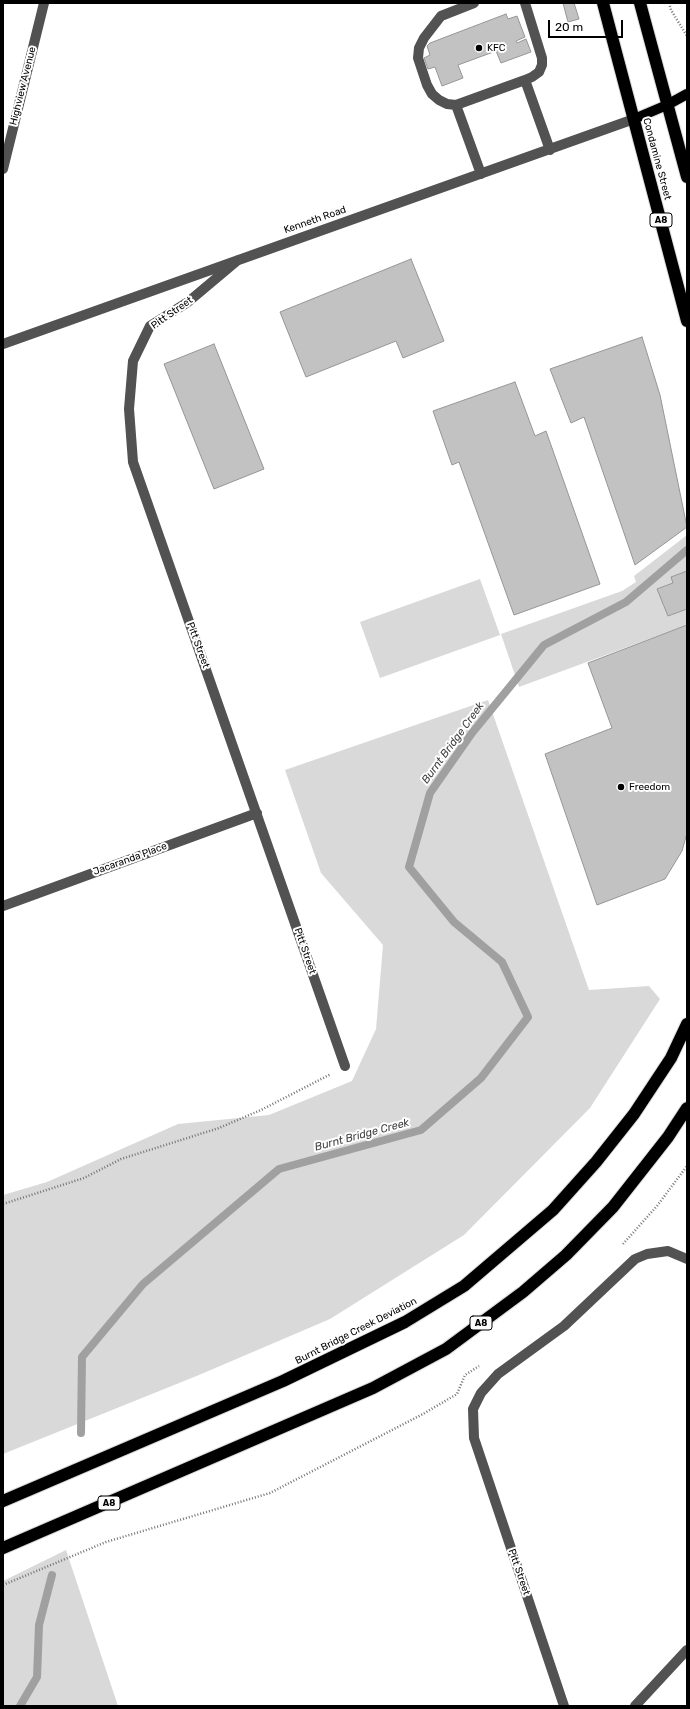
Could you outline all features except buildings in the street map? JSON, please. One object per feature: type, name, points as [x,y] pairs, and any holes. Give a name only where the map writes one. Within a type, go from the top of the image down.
[{"type":"highway","name":"Condamine Street","points":[[602,3],[634,118],[687,321]]},
{"type":"highway","points":[[640,3],[687,177]]},
{"type":"highway","name":"Burnt Bridge Creek Deviation","points":[[3,1501],[290,1378],[405,1322],[464,1286],[553,1210],[596,1162],[634,1114],[671,1058],[687,1024]]},
{"type":"highway","name":"A8","points":[[3,1548],[373,1388],[446,1348],[523,1292],[566,1255],[613,1207],[668,1138],[687,1108]]},
{"type":"highway","points":[[668,1138],[687,1124]]},
{"type":"main road","points":[[634,118],[667,105],[687,94]]},
{"type":"street","name":"Highview Avenue","points":[[3,169],[44,3]]},
{"type":"street","points":[[474,3],[441,16],[424,38],[419,48],[418,58],[427,86],[432,94],[447,104],[456,105],[525,80],[539,72],[542,65],[542,58],[525,3]]},
{"type":"street","points":[[525,80],[550,150]]},
{"type":"street","points":[[456,105],[481,174]]},
{"type":"street","name":"Kenneth Road","points":[[3,344],[550,150],[634,118]]},
{"type":"street","name":"Pitt Street","points":[[238,260],[188,302],[150,326],[133,361],[129,409],[133,462],[345,1066]]},
{"type":"street","name":"Jacaranda Place","points":[[3,906],[257,813]]},
{"type":"street","name":"Pitt Street","points":[[564,1706],[474,1438],[473,1409],[481,1393],[498,1374],[564,1326],[635,1259],[647,1254],[668,1251],[687,1258]]},
{"type":"street","points":[[635,1706],[687,1650]]},
{"type":"path","points":[[669,3],[671,10],[687,36]]},
{"type":"path","points":[[3,1204],[84,1178],[121,1160],[219,1128],[261,1110],[345,1066]]},
{"type":"path","points":[[622,1244],[657,1206],[687,1166]]},
{"type":"path","points":[[3,1585],[106,1542],[270,1493],[423,1414],[457,1394],[465,1376],[484,1363]]},
{"type":"shaded area","points":[[687,535],[687,571],[671,577],[673,583],[658,589],[668,616],[687,609],[687,625],[519,687],[501,634],[622,591],[636,582],[634,576]]},
{"type":"shaded area","points":[[480,579],[500,635],[380,678],[360,622]]},
{"type":"shaded area","points":[[488,700],[589,990],[649,986],[660,999],[590,1108],[464,1235],[330,1319],[199,1375],[3,1454],[3,1195],[47,1182],[178,1124],[269,1115],[352,1081],[376,1029],[383,945],[321,873],[285,770]]},
{"type":"shaded area","points":[[66,1550],[118,1706],[3,1706],[3,1581]]},
{"type":"waterway","name":"Burnt Bridge Creek","points":[[81,1433],[82,1357],[143,1284],[279,1169],[421,1130],[481,1078],[528,1017],[502,962],[454,922],[409,867],[430,793],[472,733],[544,645],[626,602],[687,550]]},
{"type":"waterway","name":"Burnt Bridge Creek","points":[[20,1706],[37,1677],[39,1625],[52,1575]]},
{"type":"place","name":"KFC","points":[[479,48]]},
{"type":"place","name":"Freedom","points":[[621,787]]}]
